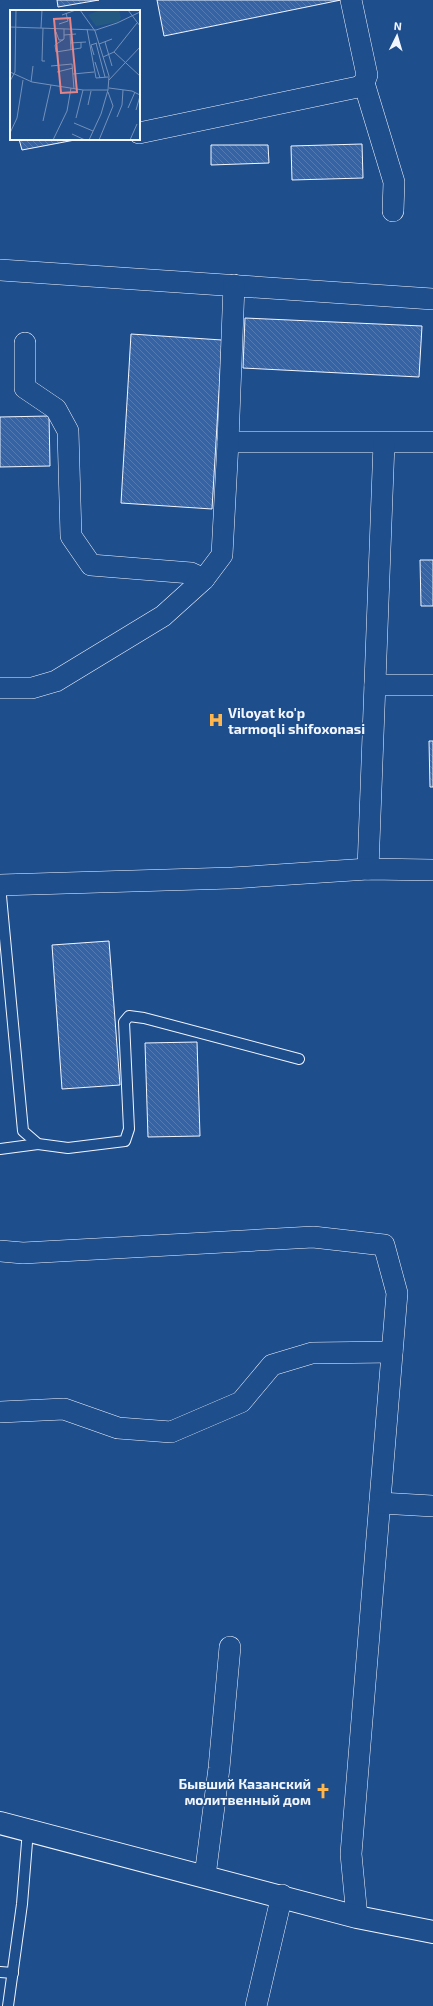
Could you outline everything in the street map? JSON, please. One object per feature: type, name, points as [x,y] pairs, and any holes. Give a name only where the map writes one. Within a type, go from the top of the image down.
[{"type":"main road","points":[[0,1824],[357,1916],[433,1932]]},
{"type":"street","points":[[140,134],[358,87],[364,83],[367,75],[351,0]]},
{"type":"street","points":[[364,83],[394,182],[393,211]]},
{"type":"street","points":[[0,270],[433,299]]},
{"type":"street","points":[[0,688],[32,688],[56,680],[163,616],[204,579],[222,555],[234,285]]},
{"type":"street","points":[[25,343],[25,388],[56,409],[68,431],[71,536],[91,565],[191,573],[204,579]]},
{"type":"street","points":[[228,442],[433,442]]},
{"type":"street","points":[[368,869],[384,442]]},
{"type":"street","points":[[375,686],[433,684]]},
{"type":"street","points":[[0,885],[232,878],[368,869],[433,870]]},
{"type":"street","points":[[0,1251],[23,1253],[313,1237],[384,1245],[397,1293],[351,1854],[357,1916]]},
{"type":"street","points":[[0,1412],[64,1409],[118,1428],[171,1432],[241,1402],[272,1365],[312,1353],[392,1352]]},
{"type":"street","points":[[380,1503],[433,1506]]},
{"type":"street","points":[[205,1876],[219,1768],[230,1647]]},
{"type":"street","points":[[256,2006],[282,1896]]},
{"type":"lane","points":[[0,885],[23,1131],[38,1144]]},
{"type":"lane","points":[[0,1149],[38,1144],[68,1148],[125,1141],[129,1129],[124,1022],[129,1016],[144,1018],[299,1060]]},
{"type":"lane","points":[[8,2006],[22,1904],[28,1830]]},
{"type":"lane","points":[[0,1972],[13,1973]]},
{"type":"building","points":[[57,0],[99,0],[58,7]]},
{"type":"building","points":[[157,0],[341,0],[164,36]]},
{"type":"building","points":[[19,140],[75,140],[22,150]]},
{"type":"building","points":[[362,144],[363,178],[292,180],[291,146]]},
{"type":"building","points":[[211,145],[268,145],[269,163],[211,165]]},
{"type":"building","points":[[245,318],[422,326],[419,377],[243,368]]},
{"type":"building","points":[[131,334],[222,340],[212,509],[121,503]]},
{"type":"building","points":[[49,416],[50,466],[0,467],[0,417]]},
{"type":"building","points":[[420,560],[433,560],[433,606],[421,606]]},
{"type":"building","points":[[429,741],[433,741],[433,787],[430,787]]},
{"type":"building","points":[[109,941],[120,1085],[62,1089],[52,945]]},
{"type":"building","points":[[197,1042],[200,1136],[148,1137],[145,1043]]},
{"type":"place","name":"Viloyat ko'p tarmoqli shifoxonasi","points":[[216,720]]},
{"type":"place","name":"Бывший Казанский молитвенный дом","points":[[323,1791]]}]
